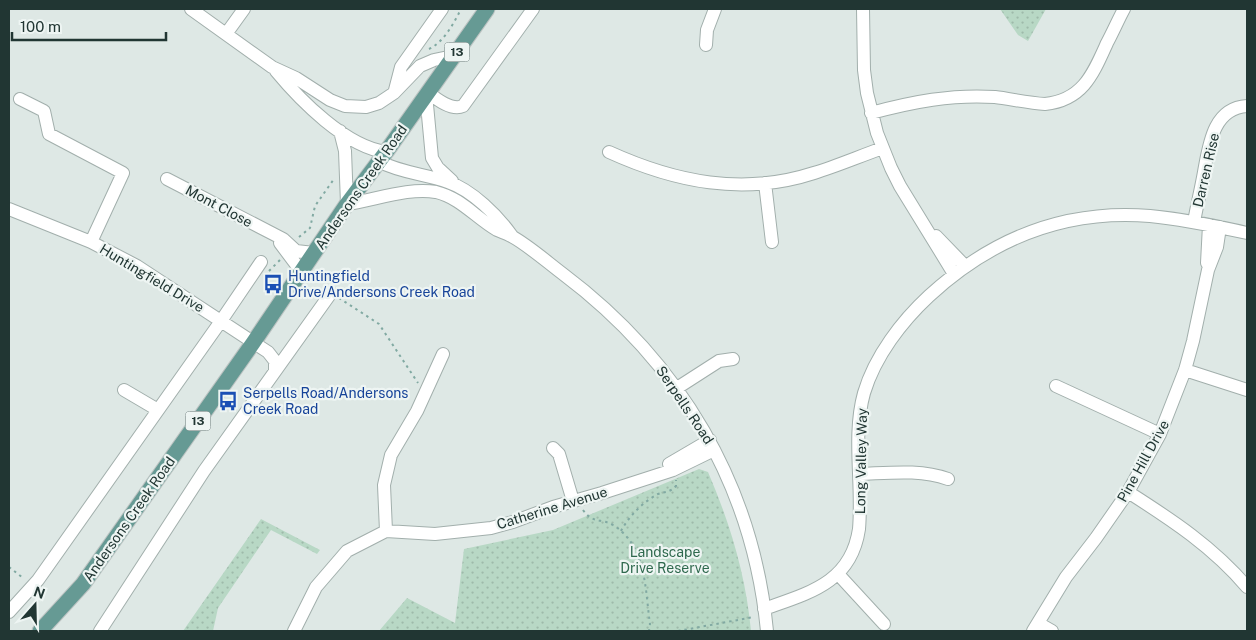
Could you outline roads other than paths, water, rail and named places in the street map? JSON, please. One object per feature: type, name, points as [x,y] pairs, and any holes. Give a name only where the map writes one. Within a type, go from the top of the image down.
[{"type":"main road","name":"Andersons Creek Road","points":[[40,631],[83,584],[253,343],[347,204],[487,9]]},
{"type":"street","name":"Serpells Road","points":[[191,9],[272,67],[296,78],[330,100],[345,106],[361,108],[386,99],[423,64],[436,59],[454,56]]},
{"type":"street","points":[[226,34],[244,9]]},
{"type":"street","points":[[394,92],[401,67],[442,9]]},
{"type":"street","points":[[457,117],[533,9]]},
{"type":"street","points":[[706,45],[709,22],[715,9]]},
{"type":"street","points":[[863,9],[864,70],[872,113],[883,148],[900,186],[954,274]]},
{"type":"street","points":[[872,113],[919,101],[950,97],[993,97],[1045,104],[1068,98],[1088,81],[1124,9]]},
{"type":"street","name":"Serpells Road","points":[[272,67],[300,98],[340,131],[362,145],[376,150],[397,170],[449,182],[467,198]]},
{"type":"street","name":"Serpells Road","points":[[427,93],[431,149],[434,163],[496,230],[512,236],[608,311],[638,341],[676,388],[712,445],[746,525],[755,557],[767,631]]},
{"type":"street","points":[[427,93],[456,108],[461,108],[466,104]]},
{"type":"street","points":[[20,99],[44,111],[49,134],[123,173],[91,242]]},
{"type":"street","name":"Darren Rise","points":[[1194,222],[1211,135],[1218,122],[1224,116],[1237,108],[1247,106]]},
{"type":"street","points":[[340,131],[345,151],[347,204]]},
{"type":"street","points":[[609,152],[645,168],[684,179],[731,184],[765,183],[813,174],[883,148]]},
{"type":"street","name":"Mont Close","points":[[168,179],[270,233],[288,249],[301,271]]},
{"type":"street","points":[[765,183],[772,242]]},
{"type":"street","name":"Serpells Road","points":[[347,204],[421,191],[467,198]]},
{"type":"street","name":"Huntingfield Drive","points":[[9,209],[91,242],[137,266],[272,356],[275,361],[276,371]]},
{"type":"street","name":"Long Valley Way","points":[[764,607],[824,585],[838,574],[848,561],[858,536],[860,520],[859,427],[864,392],[876,365],[911,314],[954,274],[1008,240],[1030,231],[1075,219],[1097,216],[1174,218],[1247,232]]},
{"type":"street","name":"Pine Hill Drive","points":[[1036,627],[1066,576],[1096,538],[1128,492],[1160,434],[1185,370],[1208,270],[1215,226]]},
{"type":"street","points":[[926,227],[965,266]]},
{"type":"street","points":[[288,249],[314,253]]},
{"type":"street","points":[[9,612],[33,586],[261,262]]},
{"type":"street","points":[[100,631],[204,471],[331,293]]},
{"type":"street","points":[[294,631],[316,587],[347,551],[386,531],[384,485],[391,454],[417,411],[443,354]]},
{"type":"street","points":[[676,388],[719,361],[733,359]]},
{"type":"street","points":[[1185,370],[1247,390]]},
{"type":"street","points":[[1056,386],[1160,434]]},
{"type":"street","points":[[124,390],[158,410]]},
{"type":"street","name":"Catherine Avenue","points":[[386,531],[435,534],[491,528],[673,470],[712,445]]},
{"type":"street","name":"Catherine Avenue","points":[[648,477],[712,445]]},
{"type":"street","points":[[553,448],[559,454],[575,500]]},
{"type":"street","points":[[860,474],[918,472],[948,480]]},
{"type":"street","points":[[1128,492],[1205,544],[1226,563],[1247,587]]},
{"type":"street","points":[[838,574],[884,624]]},
{"type":"street","points":[[1036,627],[1052,631]]},
{"type":"place","name":"Huntingfield Drive/Andersons Creek Road","points":[[273,284]]},
{"type":"place","name":"Serpells Road/Andersons Creek Road","points":[[228,401]]},
{"type":"park label","name":"Landscape Drive Reserve","points":[[665,560]]}]
